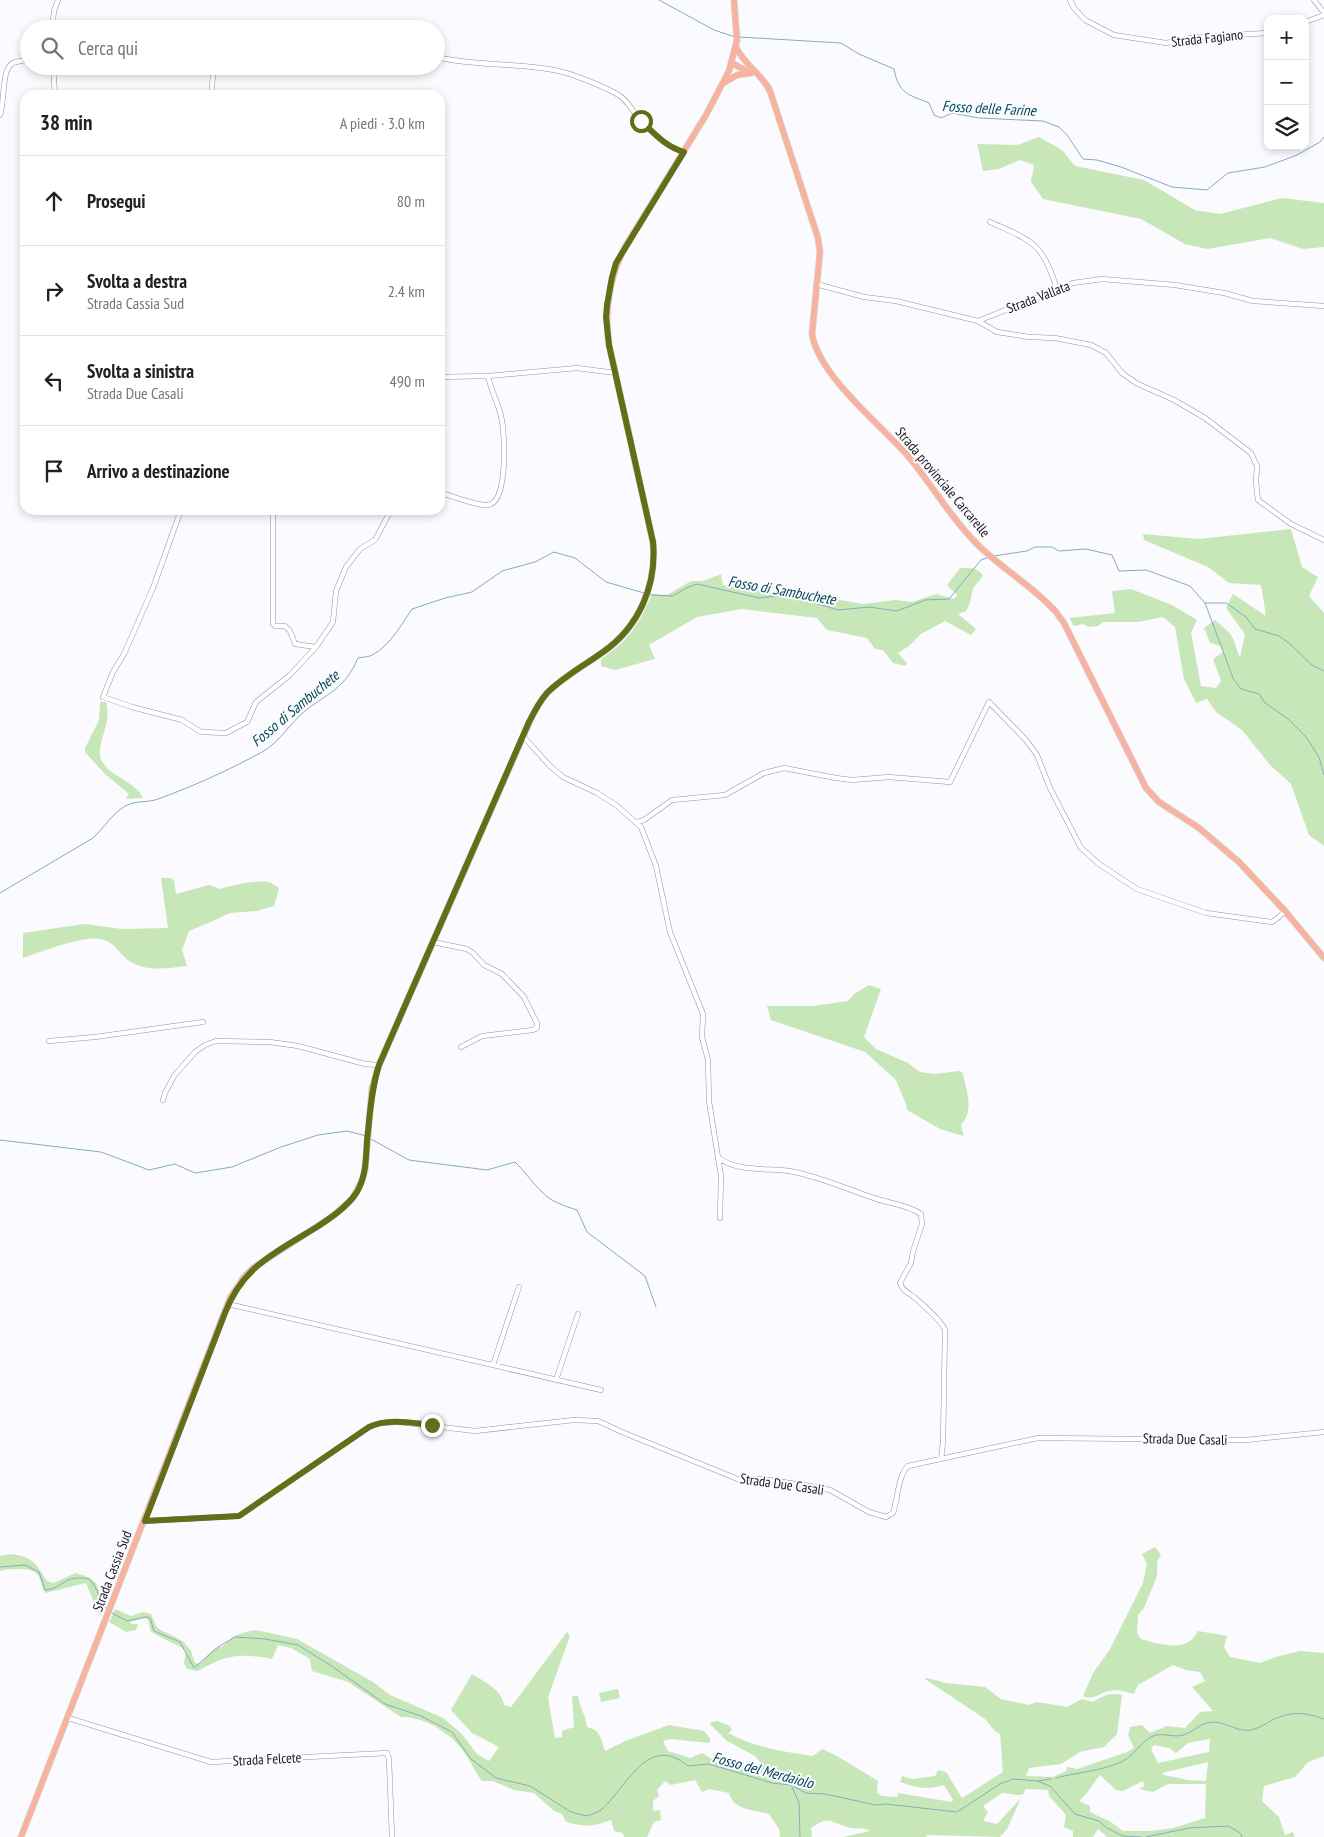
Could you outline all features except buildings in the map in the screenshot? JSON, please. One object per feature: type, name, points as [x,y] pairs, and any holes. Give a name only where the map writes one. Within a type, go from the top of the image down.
[{"type":"main road","name":"Strada Cassia Sud","points":[[22,1837],[228,1304],[240,1283],[253,1268],[333,1216],[344,1207],[358,1190],[365,1170],[372,1088],[379,1065],[523,736],[540,702],[555,686],[614,645],[638,616],[648,593],[654,566],[653,542],[609,345],[606,317],[612,277],[625,247],[684,152],[722,85],[732,63],[737,40],[734,0]]},
{"type":"main road","name":"Strada provinciale Carcarelle","points":[[736,48],[741,57],[759,76],[770,92],[818,238],[820,252],[812,334],[821,359],[843,387],[908,456],[965,530],[987,553],[1046,602],[1064,623],[1146,788],[1159,802],[1199,828],[1239,862],[1285,911],[1324,958]]},
{"type":"main road","points":[[732,63],[749,66]]},
{"type":"main road","points":[[732,63],[759,76]]},
{"type":"main road","points":[[722,85],[737,75],[752,73]]},
{"type":"street","points":[[53,20],[58,0]]},
{"type":"street","name":"Strada Fagiano","points":[[1070,0],[1074,8],[1085,20],[1114,35],[1123,37],[1166,43],[1196,37],[1264,33]]},
{"type":"street","points":[[1309,20],[1324,14],[1314,0]]},
{"type":"street","points":[[445,59],[458,62],[552,70],[606,89],[620,95],[658,138],[684,152]]},
{"type":"street","points":[[0,116],[4,106],[4,83],[7,70],[12,63],[20,61]]},
{"type":"street","points":[[54,75],[55,90]]},
{"type":"street","points":[[212,90],[213,75]]},
{"type":"street","points":[[990,222],[1027,240],[1040,251],[1049,267],[1057,289]]},
{"type":"street","name":"Strada Vallata","points":[[978,321],[1073,283],[1102,279],[1175,285],[1224,293],[1253,301],[1324,306]]},
{"type":"street","points":[[816,284],[864,297],[896,301],[978,321],[997,332],[1029,337],[1055,338],[1090,345],[1106,353],[1122,373],[1136,384],[1174,400],[1205,418],[1251,453],[1257,466],[1258,500],[1291,524],[1324,540]]},
{"type":"street","points":[[445,377],[488,376],[577,368],[616,374]]},
{"type":"street","points":[[445,494],[483,506],[492,504],[499,497],[505,457],[501,416],[488,376]]},
{"type":"street","points":[[179,515],[153,588],[103,697],[182,720],[201,732],[226,733],[247,722],[256,702],[290,675],[316,647],[333,622],[336,591],[346,567],[360,549],[375,540],[388,515]]},
{"type":"street","points":[[273,515],[273,624],[274,626],[285,626],[290,631],[295,644],[316,647]]},
{"type":"street","points":[[636,822],[644,820],[672,800],[724,794],[764,773],[784,768],[852,780],[889,777],[950,782],[990,702],[1026,740],[1037,755],[1050,788],[1081,848],[1099,864],[1137,889],[1206,913],[1272,922],[1280,918],[1285,911]]},
{"type":"street","points":[[523,736],[563,778],[597,793],[642,827],[656,866],[670,932],[703,1014],[702,1037],[708,1060],[709,1101],[721,1183],[720,1218]]},
{"type":"street","points":[[433,942],[467,949],[474,953],[484,965],[502,974],[524,997],[536,1023],[537,1028],[532,1030],[482,1036],[461,1047]]},
{"type":"street","points":[[49,1041],[95,1037],[203,1022]]},
{"type":"street","points":[[163,1100],[174,1076],[194,1052],[205,1045],[216,1042],[270,1042],[298,1046],[365,1064],[379,1065]]},
{"type":"street","points":[[718,1157],[726,1163],[791,1172],[830,1182],[878,1200],[899,1204],[921,1214],[922,1224],[911,1263],[900,1283],[903,1289],[943,1323],[945,1330],[941,1459]]},
{"type":"street","points":[[493,1365],[519,1287]]},
{"type":"street","points":[[228,1304],[601,1390]]},
{"type":"street","points":[[556,1380],[578,1314]]},
{"type":"street","name":"Strada Due Casali","points":[[145,1521],[239,1516],[369,1427],[381,1423],[432,1425],[475,1431],[574,1420],[598,1421],[740,1480],[763,1479],[830,1490],[869,1512],[886,1517],[893,1513],[903,1470],[908,1466],[1038,1438],[1246,1440],[1324,1432]]},
{"type":"street","name":"Strada Felcete","points":[[68,1718],[210,1762],[387,1753],[389,1759],[392,1837]]},
{"type":"green space","points":[[1039,137],[1062,150],[1075,166],[1144,180],[1195,210],[1220,214],[1282,198],[1324,203],[1324,247],[1303,249],[1270,238],[1207,249],[1185,244],[1141,219],[1043,199],[1031,182],[1034,165],[1020,160],[999,169],[983,171],[977,144],[1017,145]]},
{"type":"green space","points":[[1291,529],[1302,567],[1318,577],[1309,596],[1324,613],[1324,846],[1309,835],[1291,784],[1270,765],[1242,730],[1216,712],[1207,699],[1196,703],[1184,679],[1175,627],[1163,617],[1138,622],[1103,622],[1098,626],[1089,627],[1083,624],[1074,626],[1069,618],[1115,613],[1112,591],[1131,589],[1172,605],[1197,620],[1191,633],[1201,686],[1216,688],[1221,681],[1213,659],[1223,652],[1220,646],[1210,643],[1204,628],[1215,620],[1231,635],[1240,657],[1245,634],[1226,608],[1233,594],[1266,616],[1261,585],[1229,583],[1208,567],[1144,540],[1143,534],[1199,539]]},
{"type":"green space","points":[[960,568],[976,570],[983,576],[973,588],[966,611],[958,614],[976,629],[971,635],[945,621],[921,634],[909,646],[898,653],[907,663],[905,666],[893,663],[883,650],[875,649],[867,638],[827,630],[817,618],[742,609],[697,617],[649,645],[655,659],[615,670],[601,666],[601,659],[620,645],[637,624],[652,594],[667,595],[691,581],[703,581],[721,574],[723,585],[746,588],[749,591],[811,595],[863,604],[895,600],[912,602],[936,594],[954,599],[957,595],[947,585]]},
{"type":"green space","points":[[100,702],[106,702],[108,710],[100,747],[101,759],[109,770],[134,787],[143,798],[126,799],[129,794],[105,774],[85,752],[85,748],[99,720]]},
{"type":"green space","points":[[161,878],[171,878],[174,880],[176,894],[209,885],[221,889],[237,884],[257,882],[268,882],[279,888],[274,906],[257,911],[230,913],[189,931],[182,950],[187,966],[158,969],[144,967],[131,962],[115,946],[107,941],[93,938],[62,945],[23,958],[23,933],[84,924],[122,929],[168,928]]},
{"type":"green space","points":[[869,985],[881,989],[864,1037],[876,1049],[908,1063],[920,1072],[934,1074],[959,1071],[963,1073],[969,1107],[968,1113],[961,1125],[964,1136],[940,1129],[907,1110],[896,1080],[865,1052],[771,1020],[767,1006],[813,1006],[848,1001],[854,994]]},
{"type":"green space","points":[[1155,1547],[1161,1555],[1157,1562],[1157,1576],[1144,1608],[1138,1615],[1137,1633],[1141,1639],[1172,1646],[1187,1643],[1198,1631],[1227,1636],[1224,1647],[1230,1657],[1260,1663],[1300,1651],[1324,1653],[1324,1756],[1308,1762],[1295,1777],[1264,1786],[1262,1801],[1279,1817],[1285,1835],[1293,1832],[1295,1837],[1107,1837],[1098,1829],[1093,1837],[1073,1837],[1073,1831],[1064,1827],[1066,1815],[1049,1796],[1048,1790],[1025,1789],[1024,1794],[1019,1795],[1002,1793],[983,1806],[988,1812],[983,1821],[997,1824],[1021,1798],[1007,1829],[1000,1837],[927,1835],[926,1837],[843,1837],[870,1831],[825,1821],[811,1828],[812,1837],[780,1837],[779,1829],[769,1814],[739,1806],[731,1799],[729,1793],[709,1789],[702,1792],[695,1780],[671,1785],[665,1781],[657,1790],[659,1796],[653,1801],[653,1811],[660,1810],[661,1820],[654,1822],[647,1837],[624,1837],[623,1833],[614,1831],[611,1820],[589,1825],[566,1822],[562,1814],[554,1811],[534,1793],[514,1790],[493,1781],[482,1781],[456,1742],[440,1729],[421,1720],[401,1717],[348,1682],[312,1671],[310,1659],[291,1648],[278,1645],[272,1659],[251,1656],[225,1658],[198,1671],[187,1669],[184,1663],[186,1650],[151,1632],[148,1620],[145,1618],[130,1622],[131,1624],[138,1624],[136,1630],[126,1632],[109,1622],[115,1609],[131,1616],[143,1612],[151,1614],[157,1628],[183,1641],[191,1651],[195,1663],[199,1664],[215,1648],[223,1646],[234,1636],[245,1632],[256,1630],[297,1639],[373,1682],[390,1695],[443,1718],[461,1733],[477,1754],[489,1761],[499,1747],[472,1733],[451,1710],[472,1674],[492,1687],[500,1695],[504,1705],[511,1707],[567,1632],[570,1636],[548,1697],[555,1738],[562,1737],[562,1731],[574,1727],[572,1696],[578,1696],[587,1727],[592,1728],[598,1733],[605,1751],[625,1741],[669,1725],[704,1731],[710,1738],[710,1743],[670,1739],[663,1741],[668,1751],[690,1758],[702,1753],[722,1765],[762,1765],[755,1756],[727,1741],[709,1723],[717,1721],[730,1726],[732,1730],[728,1733],[748,1742],[769,1748],[813,1756],[822,1749],[878,1781],[877,1793],[882,1796],[897,1797],[898,1793],[952,1802],[953,1800],[944,1785],[926,1788],[917,1787],[900,1782],[902,1776],[912,1779],[935,1776],[938,1770],[946,1772],[962,1798],[1003,1772],[1000,1734],[985,1719],[925,1679],[927,1678],[946,1683],[985,1687],[1001,1699],[1029,1705],[1037,1702],[1067,1707],[1082,1699],[1093,1702],[1107,1695],[1122,1695],[1117,1734],[1104,1747],[1080,1752],[1061,1764],[1029,1768],[1026,1776],[1053,1777],[1066,1771],[1067,1767],[1077,1769],[1127,1752],[1134,1748],[1128,1735],[1130,1727],[1142,1725],[1150,1733],[1167,1726],[1185,1728],[1200,1712],[1213,1711],[1192,1687],[1205,1681],[1200,1672],[1186,1670],[1173,1665],[1138,1685],[1134,1694],[1116,1690],[1094,1697],[1083,1696],[1093,1673],[1109,1651],[1143,1583],[1147,1564],[1142,1554]],"holes":[[[1210,1739],[1209,1752],[1158,1763],[1151,1749],[1154,1745],[1169,1748],[1176,1753],[1188,1743]],[[1208,1762],[1206,1781],[1188,1780],[1162,1773]],[[1100,1775],[1116,1790],[1123,1791],[1143,1781],[1144,1786],[1139,1789],[1153,1792],[1168,1784],[1206,1784],[1205,1818],[1173,1828],[1151,1831],[1123,1831],[1111,1822],[1090,1812],[1090,1806],[1079,1801]]]},
{"type":"green space","points":[[10,1554],[33,1561],[47,1581],[53,1583],[76,1573],[88,1577],[97,1585],[101,1601],[105,1602],[101,1614],[99,1615],[86,1583],[45,1593],[40,1578],[30,1570],[0,1571],[0,1556]]},
{"type":"green space","points":[[618,1689],[620,1698],[601,1702],[599,1693]]},
{"type":"waterway","name":"Fosso delle Farine","points":[[659,0],[714,30],[735,37]]},
{"type":"waterway","name":"Fosso delle Farine","points":[[739,37],[841,43],[859,54],[894,69],[901,88],[910,95],[929,103],[934,115],[941,118],[952,113],[979,118],[1043,121],[1059,127],[1067,135],[1083,159],[1097,160],[1121,167],[1172,187],[1207,190],[1228,173],[1265,167],[1297,155],[1320,142],[1324,137]]},
{"type":"waterway","name":"Fosso di Sambuchete","points":[[993,556],[1027,551],[1035,547],[1052,547],[1059,551],[1086,549],[1112,555],[1119,571],[1146,570],[1190,586],[1205,603],[1226,603],[1246,617],[1255,629],[1279,636],[1312,665],[1324,671]]},
{"type":"waterway","name":"Fosso di Sambuchete","points":[[0,893],[93,838],[125,806],[154,800],[185,789],[237,765],[268,748],[306,710],[330,694],[342,683],[358,658],[372,655],[386,645],[412,609],[445,598],[472,592],[502,571],[535,562],[554,552],[575,558],[606,582],[644,593]]},
{"type":"waterway","name":"Fosso di Sambuchete","points":[[651,595],[673,596],[697,584],[759,598],[777,596],[808,601],[838,610],[869,607],[897,611],[925,600],[949,599],[981,560],[989,557]]},
{"type":"waterway","points":[[1205,603],[1233,678],[1241,689],[1259,694],[1265,703],[1288,719],[1306,737],[1319,757],[1324,775]]},
{"type":"waterway","points":[[0,1140],[101,1152],[149,1170],[175,1164],[195,1173],[232,1167],[281,1147],[318,1135],[347,1131],[366,1136]]},
{"type":"waterway","points":[[369,1138],[409,1160],[487,1170],[515,1162],[546,1195],[558,1203],[577,1210],[587,1232],[645,1276],[656,1307]]},
{"type":"waterway","name":"Fosso del Merdaiolo","points":[[0,1567],[25,1565],[39,1572],[45,1590],[57,1587],[74,1578],[89,1579],[107,1609]]},
{"type":"waterway","name":"Fosso del Merdaiolo","points":[[110,1612],[127,1621],[146,1617],[150,1618],[154,1631],[180,1642],[194,1668],[218,1647],[235,1637],[265,1639],[298,1645],[385,1704],[421,1716],[452,1732],[471,1759],[496,1778],[530,1786],[571,1812],[587,1816],[601,1810],[639,1767],[649,1759],[661,1755],[674,1757],[688,1766],[709,1764],[772,1783],[791,1785],[806,1793],[825,1794],[876,1805],[886,1804],[957,1812],[1000,1784],[1013,1779],[1037,1781],[1050,1786],[1075,1814],[1099,1821],[1107,1828],[1123,1836],[1141,1837]]},
{"type":"waterway","points":[[1056,1778],[1115,1764],[1123,1761],[1153,1736],[1183,1735],[1207,1723],[1218,1722],[1240,1729],[1251,1730],[1279,1717],[1292,1714],[1304,1714],[1324,1719]]},
{"type":"waterway","name":"Fosso del Merdaiolo","points":[[1038,1781],[1051,1779]]},
{"type":"waterway","points":[[792,1787],[799,1803],[800,1837]]},
{"type":"waterway","name":"Fosso del Merdaiolo","points":[[1146,1837],[1189,1828],[1228,1826],[1240,1833],[1242,1837]]},
{"type":"route","points":[[432,1425],[399,1422],[375,1424],[239,1516],[145,1521],[230,1298],[253,1268],[333,1216],[353,1198],[358,1190],[365,1170],[372,1088],[379,1065],[529,722],[540,702],[555,686],[614,645],[638,616],[648,593],[654,566],[653,542],[609,345],[606,317],[609,290],[616,263],[684,152],[677,150],[658,138],[641,121]]}]
